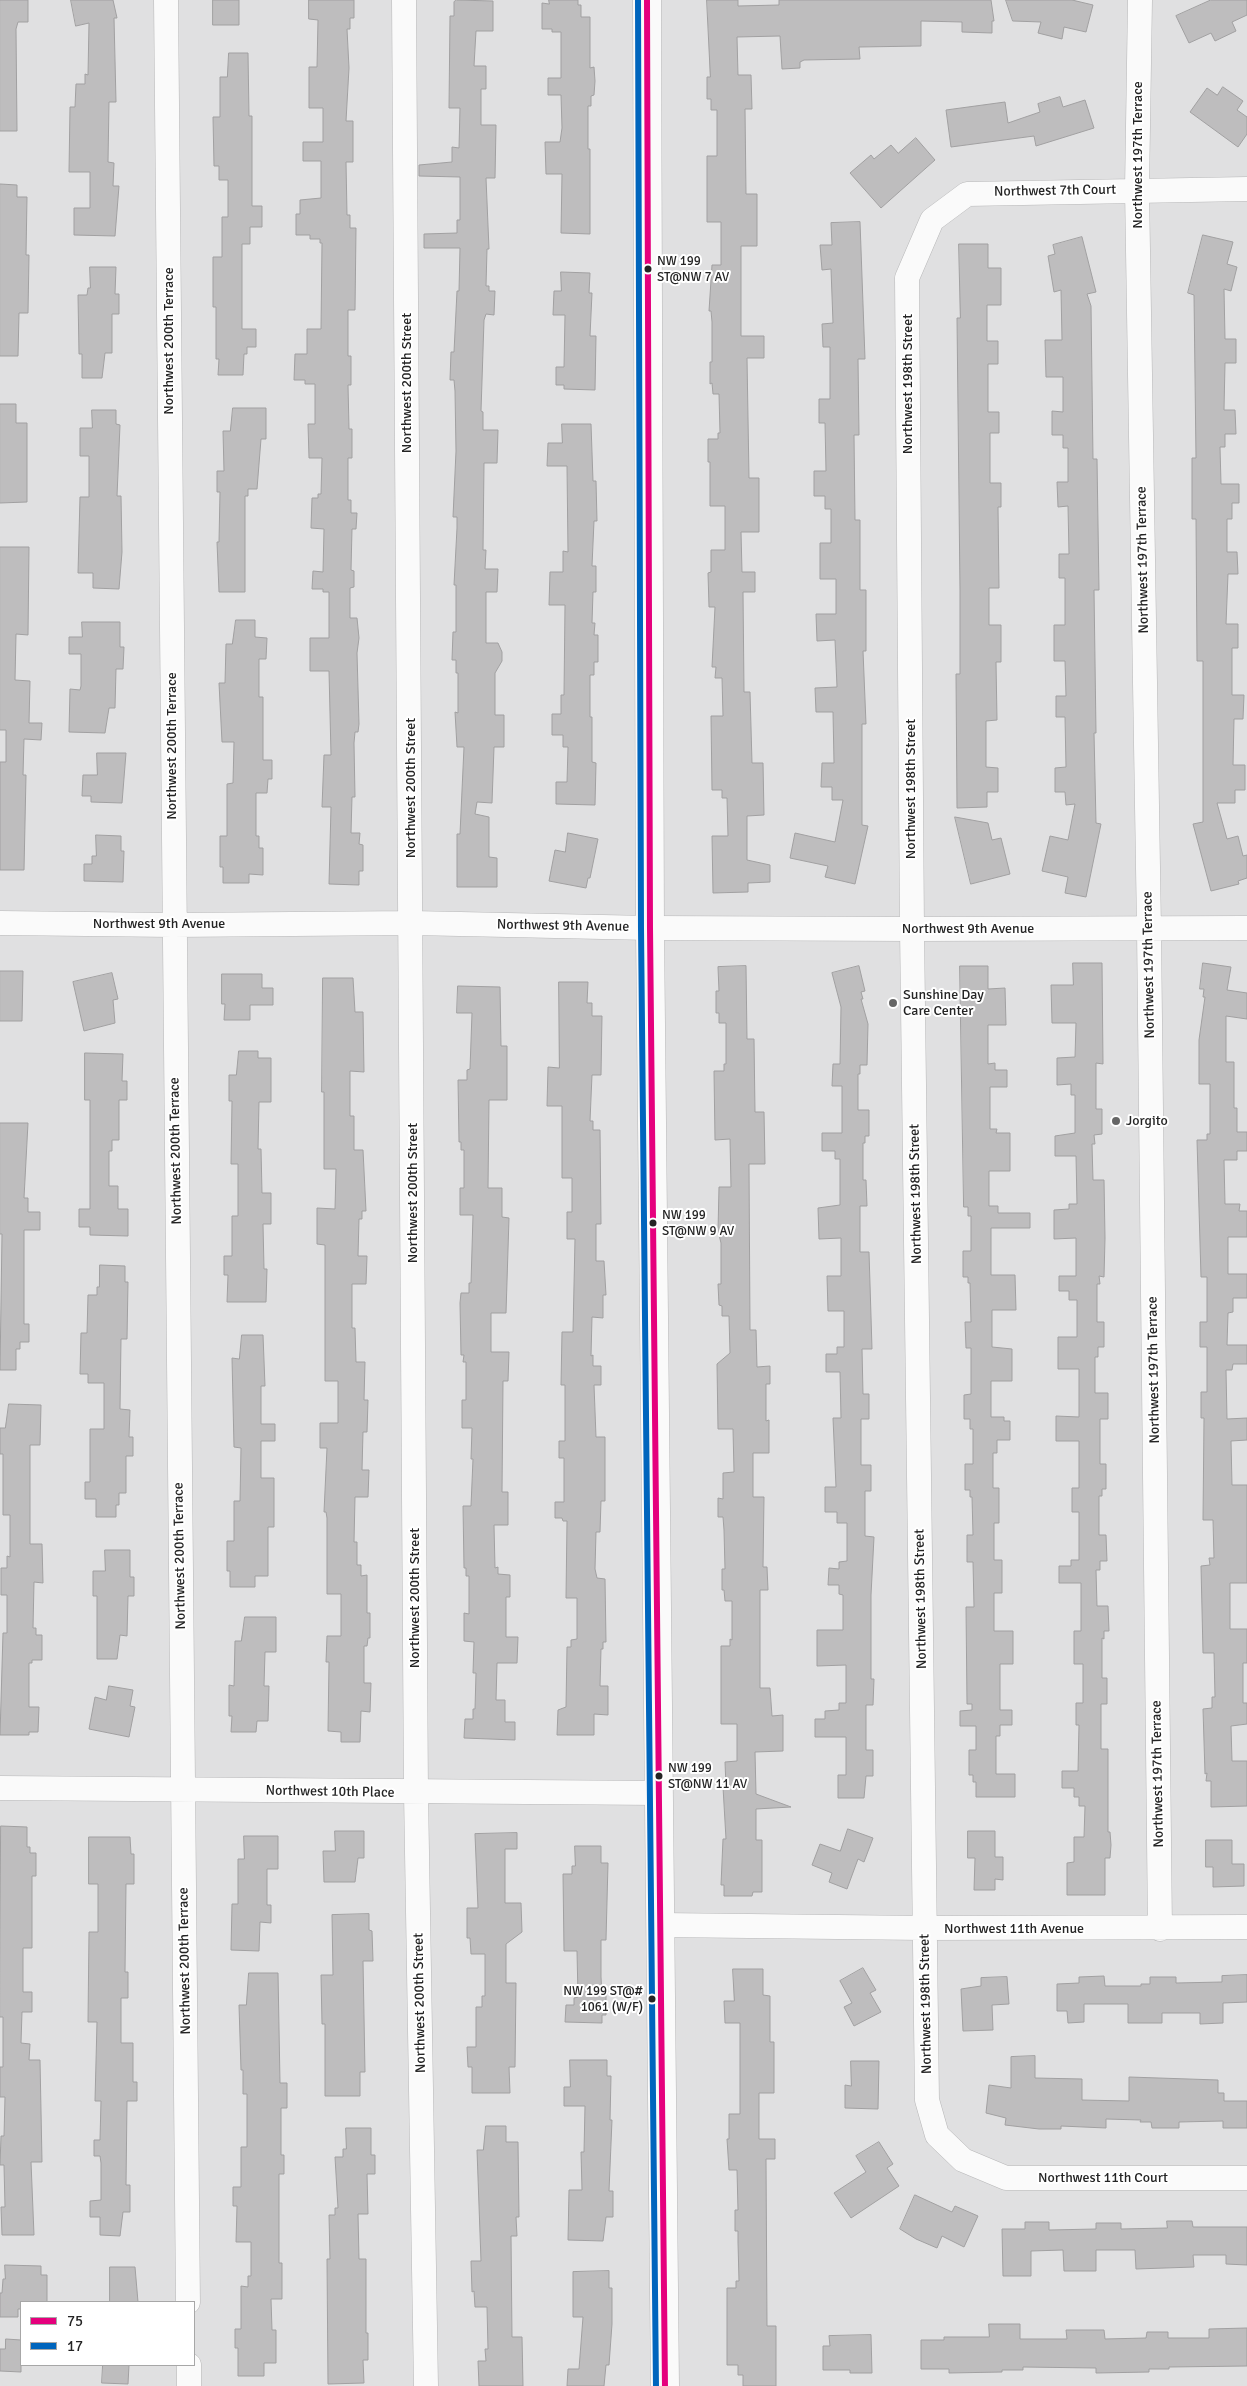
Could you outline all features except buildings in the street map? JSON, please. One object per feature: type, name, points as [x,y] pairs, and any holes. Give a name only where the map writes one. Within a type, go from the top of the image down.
[{"type":"main road","points":[[647,0],[650,928],[665,2386]]},
{"type":"street","name":"Northwest 200th Terrace","points":[[166,0],[173,925],[188,2301]]},
{"type":"street","name":"Northwest 200th Street","points":[[404,0],[412,923],[416,1793],[426,2386]]},
{"type":"street","name":"Northwest 197th Terrace","points":[[1140,0],[1137,189],[1149,929],[1160,1929]]},
{"type":"street","name":"Northwest 7th Court","points":[[932,220],[967,194],[1137,189],[1247,189]]},
{"type":"street","name":"Northwest 198th Street","points":[[932,220],[907,278],[912,929],[927,2100],[937,2135],[963,2160]]},
{"type":"street","name":"Northwest 9th Avenue","points":[[0,923],[173,925],[412,923],[650,928],[1247,928]]},
{"type":"street","name":"Northwest 10th Place","points":[[0,1788],[416,1793],[659,1793]]},
{"type":"street","name":"Northwest 11th Avenue","points":[[661,1925],[1160,1929],[1247,1927]]},
{"type":"street","name":"Northwest 11th Court","points":[[963,2160],[1006,2178],[1247,2178]]},
{"type":"street","points":[[188,2366],[189,2386]]},
{"type":"transit line","name":"17","points":[[638,0],[641,928],[656,2386]]},
{"type":"transit line","name":"75","points":[[647,0],[650,928],[665,2386]]},
{"type":"place","name":"NW 199 ST@NW 7 AV","points":[[648,269]]},
{"type":"place","name":"Sunshine Day Care Center","points":[[893,1003]]},
{"type":"place","name":"Jorgito","points":[[1116,1121]]},
{"type":"place","name":"NW 199 ST@NW 9 AV","points":[[653,1223]]},
{"type":"place","name":"NW 199 ST@NW 11 AV","points":[[659,1776]]},
{"type":"place","name":"NW 199 ST@# 1061 (W/F)","points":[[652,1999]]}]
